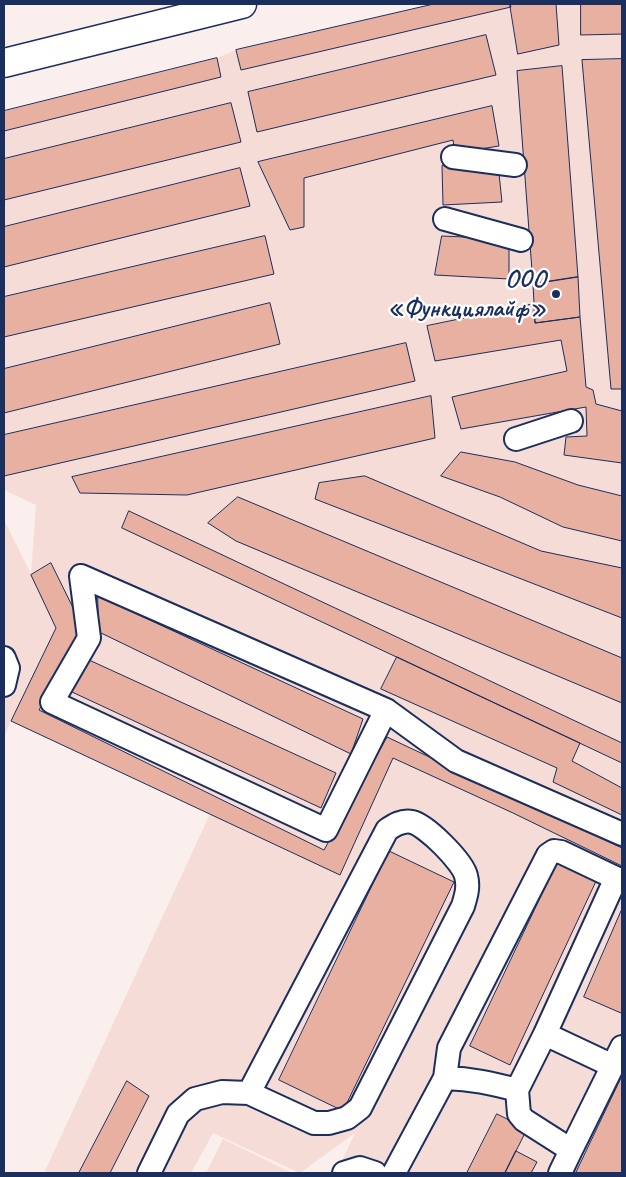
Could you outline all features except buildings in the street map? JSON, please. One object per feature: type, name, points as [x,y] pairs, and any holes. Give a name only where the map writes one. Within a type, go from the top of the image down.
[{"type":"main road","points":[[4,63],[242,4]]},
{"type":"lane","points":[[453,157],[514,165]]},
{"type":"lane","points":[[444,219],[521,240]]},
{"type":"lane","points":[[516,440],[572,420]]},
{"type":"lane","points":[[386,710],[326,830],[52,702],[89,638],[81,576],[386,710],[456,760],[622,834]]},
{"type":"lane","points":[[4,658],[8,668],[4,685]]},
{"type":"lane","points":[[149,1173],[178,1114],[195,1099],[222,1092],[249,1093],[314,1123],[329,1123],[347,1118],[360,1108],[463,906],[468,888],[466,874],[461,864],[423,827],[411,821],[395,824],[387,830],[249,1093]]},
{"type":"lane","points":[[394,1173],[445,1078],[449,1048],[548,855],[554,851],[561,852],[619,880],[546,1034],[517,1090],[519,1114],[524,1120],[572,1150]]},
{"type":"lane","points":[[546,1034],[617,1057],[560,1173]]},
{"type":"lane","points":[[445,1078],[487,1081],[517,1090]]},
{"type":"lane","points":[[344,1173],[360,1168],[375,1173]]},
{"type":"shaded area","points":[[434,4],[622,4],[622,1173],[336,1173],[355,1133],[300,1173],[213,1133],[191,1173],[44,1173],[210,814],[11,721],[4,737],[4,520],[31,574],[36,505],[4,490],[4,111],[217,58],[236,50]]},
{"type":"shaded area","points":[[223,1139],[292,1173],[206,1173]]},
{"type":"place","name":"ООО «Функциялайф»","points":[[556,294]]}]
